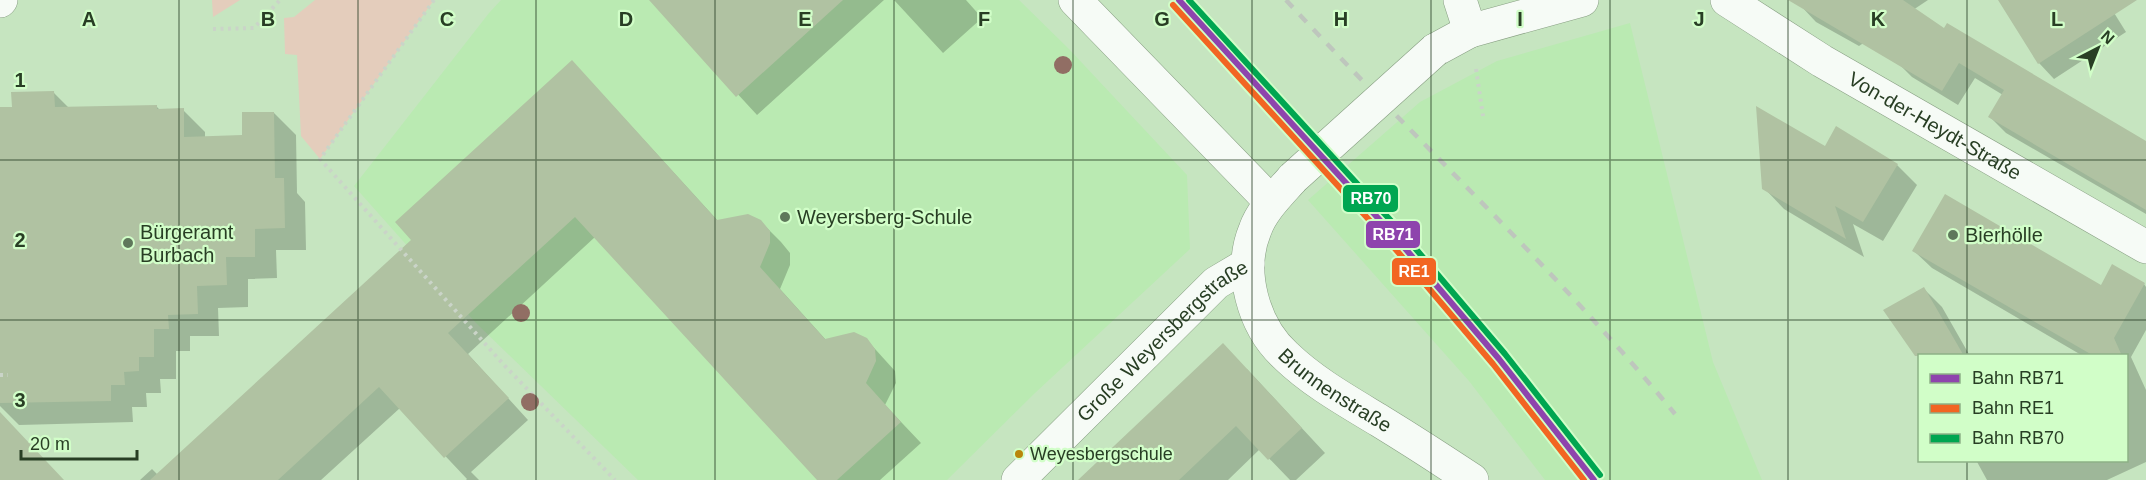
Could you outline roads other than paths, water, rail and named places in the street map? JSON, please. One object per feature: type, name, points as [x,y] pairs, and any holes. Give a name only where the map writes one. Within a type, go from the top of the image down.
[{"type":"street","points":[[1075,0],[1271,202]]},
{"type":"street","points":[[1460,0],[1470,31]]},
{"type":"street","name":"Von-der-Heydt-Straße","points":[[1727,0],[1822,61],[2146,246]]},
{"type":"street","name":"Große Weyersbergstraße","points":[[1018,480],[1216,283],[1248,264],[1255,229],[1271,202],[1293,178],[1435,50],[1470,31],[1568,3]]},
{"type":"street","name":"Brunnenstraße","points":[[1248,264],[1248,283],[1255,308],[1284,355],[1313,379],[1473,480]]},
{"type":"railway","points":[[1286,0],[1582,307],[1675,414]]},
{"type":"railway","points":[[1559,437],[1593,480]]},
{"type":"rail line","name":"RB71","points":[[1179,0],[1398,240],[1499,359],[1594,480]]},
{"type":"rail line","name":"RB70","points":[[1189,0],[1404,235],[1505,354],[1600,475]]},
{"type":"rail line","name":"RE1","points":[[1173,5],[1392,245],[1493,364],[1584,480]]},
{"type":"place","name":"Weyersberg-Schule","points":[[785,217]]},
{"type":"place","name":"Bierhölle","points":[[1953,235]]},
{"type":"place","name":"Bürgeramt Burbach","points":[[128,243]]},
{"type":"place","name":"Weyesbergschule","points":[[1019,454]]}]
